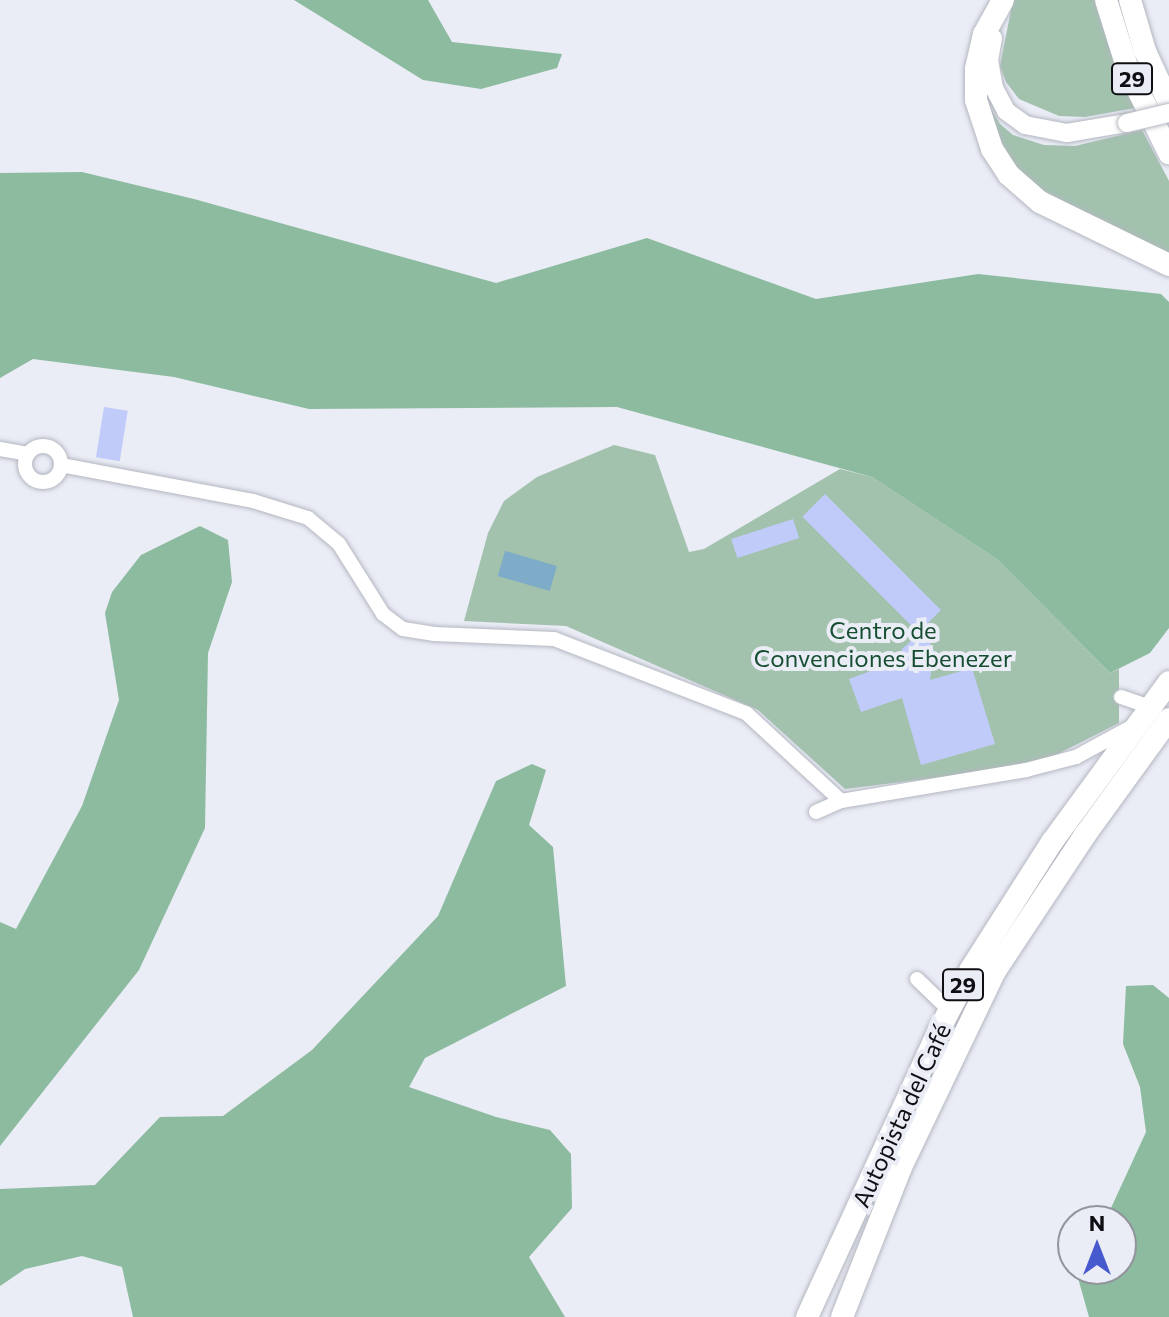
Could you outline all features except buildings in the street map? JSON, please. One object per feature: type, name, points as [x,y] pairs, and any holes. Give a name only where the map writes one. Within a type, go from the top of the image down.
[{"type":"highway","points":[[1003,0],[984,34],[976,69],[976,100],[992,149],[1009,175],[1040,202],[1169,265]]},
{"type":"highway","name":"29","points":[[1106,0],[1128,70],[1169,153]]},
{"type":"highway","name":"29","points":[[1130,0],[1145,51],[1169,103]]},
{"type":"highway","points":[[1145,51],[1169,85]]},
{"type":"highway","name":"Autopista del Café","points":[[842,1317],[901,1167],[995,971],[1085,835],[1169,682]]},
{"type":"highway","name":"Autopista del Café","points":[[807,1317],[949,1010],[1021,889],[1152,717]]},
{"type":"main road","points":[[1003,0],[989,60],[994,88],[1006,111],[1025,125],[1057,133],[1127,123],[1169,113]]},
{"type":"street","points":[[0,449],[28,454],[38,447],[49,447],[58,454],[61,465],[52,479],[36,480],[27,471],[28,454]]},
{"type":"street","points":[[61,465],[253,501],[308,518],[339,544],[383,614],[403,629],[435,634],[554,639],[746,713],[841,801]]},
{"type":"street","points":[[816,812],[841,801],[1026,770],[1076,757],[1152,717],[1121,697]]},
{"type":"street","points":[[917,979],[949,1010]]},
{"type":"green space","points":[[294,0],[428,0],[452,42],[562,54],[557,68],[481,89],[423,80]]},
{"type":"green space","points":[[1013,0],[1097,0],[1135,108],[1085,117],[1059,116],[1019,99],[1006,82],[1000,66]]},
{"type":"green space","points":[[987,103],[1000,124],[1013,135],[1044,145],[1075,146],[1142,130],[1169,181],[1169,258],[1034,190],[1003,155]]},
{"type":"green space","points":[[82,172],[194,199],[496,283],[647,238],[816,299],[978,274],[1161,294],[1169,302],[1169,628],[1150,653],[1110,673],[998,560],[872,477],[617,407],[309,409],[174,377],[33,359],[0,378],[0,173]]},
{"type":"green space","name":"Centro de Convenciones Ebenezer","points":[[614,445],[655,455],[689,552],[704,549],[840,469],[872,477],[998,560],[1110,673],[1119,669],[1119,723],[1050,758],[990,771],[845,789],[758,710],[566,626],[464,621],[488,533],[504,501],[537,477]]},
{"type":"green space","points":[[200,526],[228,540],[232,582],[208,653],[205,828],[139,970],[0,1146],[0,922],[16,929],[82,806],[119,700],[105,613],[112,592],[141,555]]},
{"type":"green space","points":[[532,764],[546,770],[529,825],[553,847],[566,986],[425,1058],[409,1087],[496,1117],[550,1130],[571,1154],[572,1208],[529,1257],[565,1317],[133,1317],[122,1267],[82,1256],[25,1269],[0,1286],[0,1189],[95,1185],[160,1117],[223,1116],[312,1050],[438,916],[496,781]]},
{"type":"green space","points":[[1153,985],[1169,998],[1169,1317],[1089,1317],[1080,1285],[1137,1285],[1137,1205],[1112,1205],[1146,1132],[1140,1087],[1123,1044],[1126,986]]},
{"type":"water","points":[[505,551],[557,566],[550,591],[498,576]]}]
